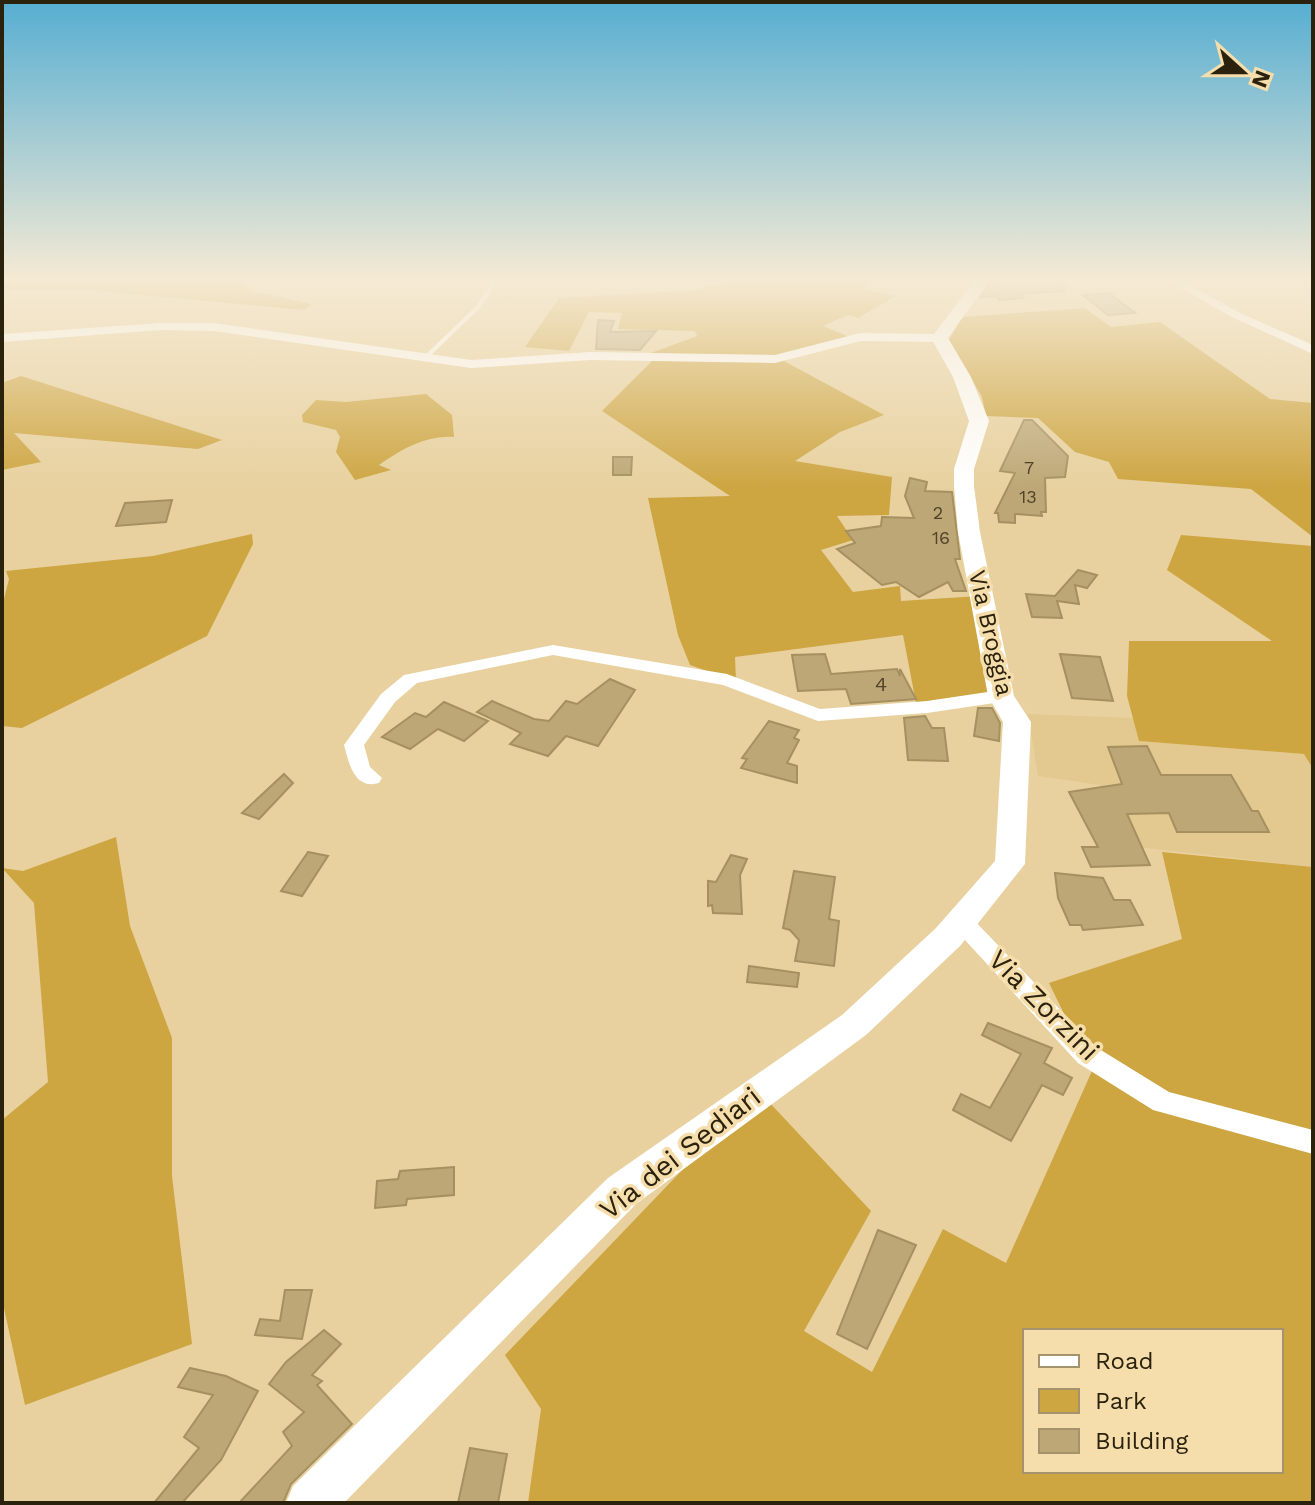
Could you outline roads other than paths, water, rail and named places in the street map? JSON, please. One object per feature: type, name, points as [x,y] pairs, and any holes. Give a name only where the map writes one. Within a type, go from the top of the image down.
[{"type":"street","points":[[353,348],[471,364],[590,356],[775,359],[822,348]]},
{"type":"street","name":"Via Broggia","points":[[945,348],[962,377],[979,421],[964,469],[969,532],[1001,696],[1017,722],[1010,864],[961,921]]},
{"type":"street","points":[[372,778],[361,770],[354,745],[388,698],[411,679],[553,650],[727,680],[818,715],[927,707],[1001,696]]},
{"type":"street","name":"Via Zorzini","points":[[961,921],[1087,1055],[1124,1079],[1162,1102],[1313,1142]]},
{"type":"street","name":"Via dei Sediari","points":[[310,1503],[622,1191],[854,1025],[961,921]]},
{"type":"lane","points":[[424,359],[435,348]]}]
